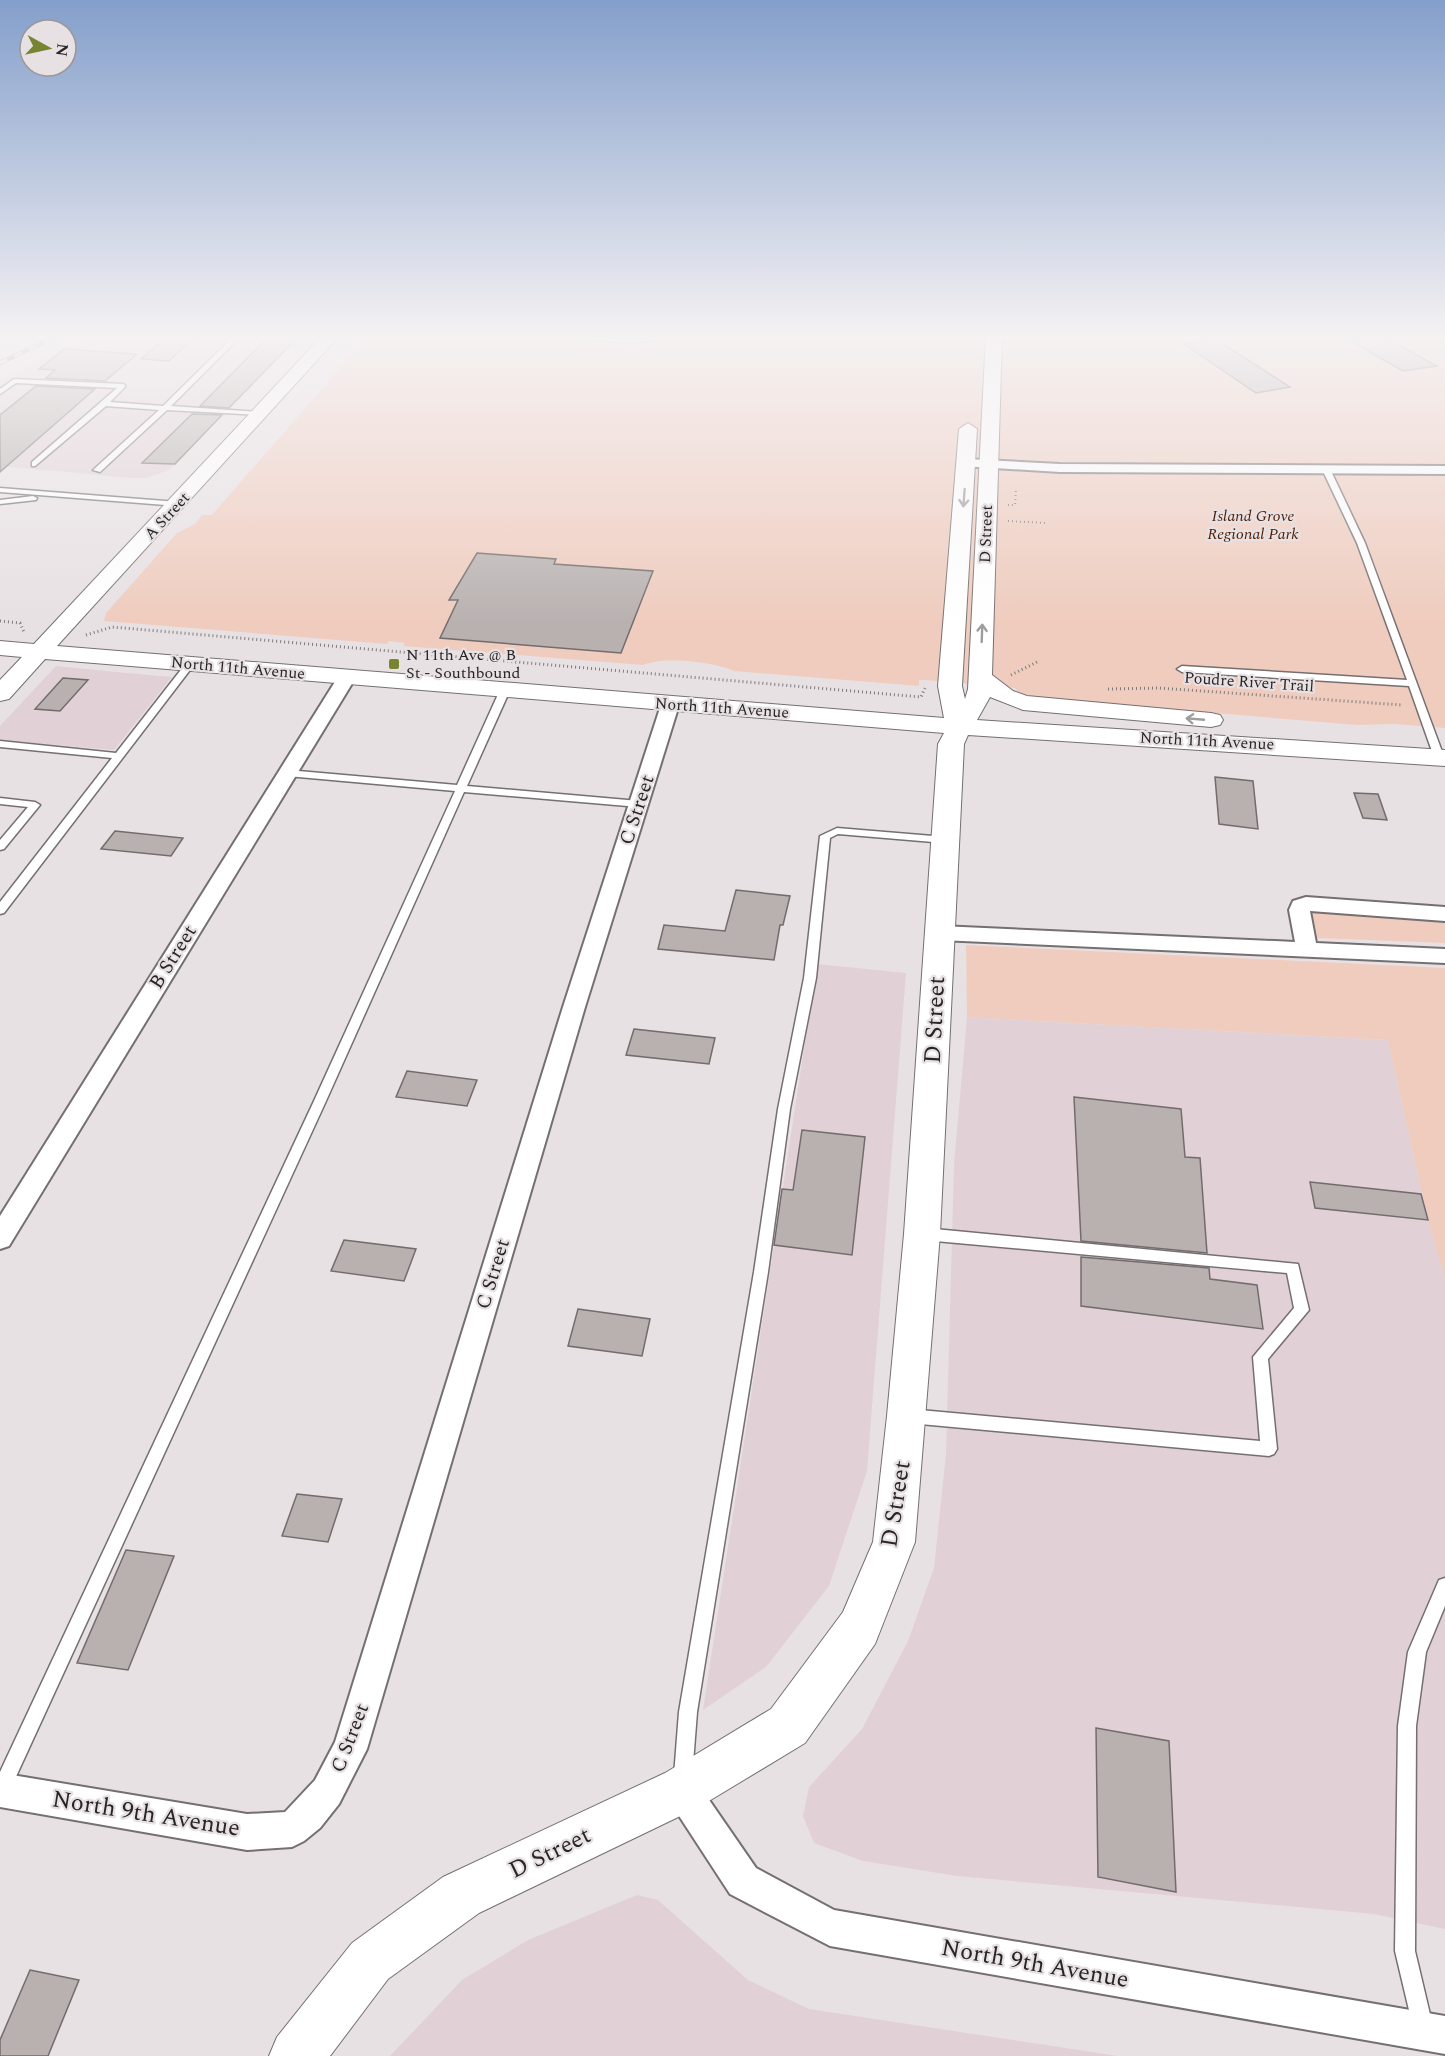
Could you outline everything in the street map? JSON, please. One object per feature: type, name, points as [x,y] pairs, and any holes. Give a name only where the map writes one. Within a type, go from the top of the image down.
[{"type":"street","name":"A Street","points":[[0,694],[245,431]]},
{"type":"street","name":"D Street","points":[[958,726],[950,686],[984,465],[976,431]]},
{"type":"street","name":"D Street","points":[[296,2056],[370,1961],[461,1895],[682,1790],[788,1726],[859,1628],[894,1542],[908,1416],[922,1234],[951,744],[958,726],[979,700],[981,678],[984,465],[987,431]]},
{"type":"street","points":[[984,465],[1445,470]]},
{"type":"street","name":"North 11th Avenue","points":[[0,648],[47,644],[190,663],[670,705],[1442,757]]},
{"type":"street","name":"B Street","points":[[0,1238],[347,677]]},
{"type":"street","points":[[981,678],[1004,696],[1023,703],[1211,720],[1379,739],[1442,757]]},
{"type":"street","name":"C Street","points":[[292,1829],[308,1815],[327,1792],[350,1749],[574,1007],[670,705]]},
{"type":"street","points":[[1307,949],[1299,910],[1300,906],[1306,904],[1445,914]]},
{"type":"street","points":[[939,933],[1445,956]]},
{"type":"street","name":"North 9th Avenue","points":[[1,1790],[247,1832],[292,1829]]},
{"type":"street","name":"North 9th Avenue","points":[[682,1790],[743,1881],[830,1928],[1434,2033]]},
{"type":"lane","points":[[35,464],[74,431]]},
{"type":"lane","points":[[98,470],[140,431]]},
{"type":"lane","points":[[1326,470],[1361,543],[1442,757]]},
{"type":"lane","points":[[0,490],[178,504]]},
{"type":"lane","points":[[0,502],[64,496]]},
{"type":"lane","points":[[0,910],[190,663]]},
{"type":"lane","points":[[1182,669],[1413,683]]},
{"type":"lane","points":[[1,1790],[310,1123],[505,690]]},
{"type":"lane","points":[[0,744],[118,756]]},
{"type":"lane","points":[[287,773],[639,804]]},
{"type":"lane","points":[[0,801],[35,806],[0,847]]},
{"type":"lane","points":[[682,1790],[688,1712],[761,1272],[784,1109],[810,978],[825,836],[837,831],[945,840]]},
{"type":"lane","points":[[908,1416],[1269,1449],[1260,1357],[1302,1310],[1293,1268],[922,1234]]},
{"type":"lane","points":[[1434,2033],[1405,1951],[1407,1726],[1417,1652],[1445,1586]]},
{"type":"path","points":[[998,520],[1046,523]]},
{"type":"path","points":[[0,621],[20,623],[26,635],[47,644],[112,627],[621,669],[650,675],[906,694],[917,698],[921,694]]},
{"type":"path","points":[[1011,675],[1039,661]]},
{"type":"path","name":"Poudre River Trail","points":[[1104,690],[1135,687],[1422,707]]},
{"type":"shaded area","points":[[0,431],[207,431],[169,470],[147,478],[0,466]]},
{"type":"shaded area","points":[[56,666],[172,677],[114,750],[0,740],[0,726]]},
{"type":"shaded area","points":[[817,964],[906,973],[867,1471],[829,1586],[766,1667],[703,1710]]},
{"type":"shaded area","points":[[967,1017],[1388,1040],[1428,1220],[1445,1280],[1445,1929],[1374,1914],[957,1876],[863,1861],[814,1843],[803,1816],[809,1787],[862,1729],[908,1641],[934,1568],[946,1454],[954,1164]]},
{"type":"shaded area","points":[[637,1895],[658,1900],[748,1980],[809,2009],[1118,2056],[390,2056],[462,1980],[528,1940]]},
{"type":"green space","name":"Island Grove Regional Park","points":[[285,431],[1445,431],[1445,728],[1395,724],[1357,725],[1038,698],[1018,692],[1015,688],[925,680],[919,680],[919,686],[734,671],[689,661],[663,661],[643,665],[403,646],[405,643],[389,641],[387,644],[104,621],[106,613],[177,533],[195,524],[202,515],[212,515]]},
{"type":"green space","points":[[1311,911],[1445,918],[1445,943],[1316,938],[1309,915]]},
{"type":"green space","points":[[966,945],[1445,968],[1445,1280],[1428,1220],[1388,1040],[967,1017]]},
{"type":"building","points":[[0,431],[47,431],[0,472]]},
{"type":"building","points":[[175,431],[207,431],[175,464],[142,463]]},
{"type":"building","points":[[477,553],[556,559],[554,564],[653,571],[621,653],[440,638],[458,600],[449,600]]},
{"type":"building","points":[[63,678],[88,680],[60,711],[35,709]]},
{"type":"building","points":[[1215,777],[1253,781],[1258,829],[1219,824]]},
{"type":"building","points":[[1354,793],[1378,794],[1387,820],[1363,818]]},
{"type":"building","points":[[115,831],[183,838],[171,856],[101,849]]},
{"type":"building","points":[[736,890],[790,896],[783,925],[780,925],[774,960],[658,949],[664,925],[725,931]]},
{"type":"building","points":[[634,1029],[715,1038],[709,1064],[626,1055]]},
{"type":"building","points":[[407,1071],[477,1080],[467,1106],[396,1097]]},
{"type":"building","points":[[1074,1097],[1181,1109],[1185,1157],[1200,1158],[1207,1253],[1081,1241]]},
{"type":"building","points":[[802,1130],[865,1137],[852,1255],[774,1245],[782,1189],[793,1190]]},
{"type":"building","points":[[1310,1182],[1421,1194],[1428,1220],[1315,1208]]},
{"type":"building","points":[[344,1240],[416,1249],[404,1281],[331,1271]]},
{"type":"building","points":[[1081,1257],[1209,1268],[1210,1279],[1257,1285],[1263,1329],[1081,1306]]},
{"type":"building","points":[[578,1309],[650,1319],[642,1356],[568,1346]]},
{"type":"building","points":[[297,1494],[342,1499],[328,1542],[282,1536]]},
{"type":"building","points":[[126,1550],[174,1556],[128,1670],[77,1663]]},
{"type":"building","points":[[1096,1728],[1169,1741],[1176,1892],[1098,1877]]},
{"type":"building","points":[[30,1970],[79,1980],[48,2056],[0,2056],[0,2040]]},
{"type":"place","name":"N 11th Ave @ B St - Southbound","points":[[394,664]]}]
